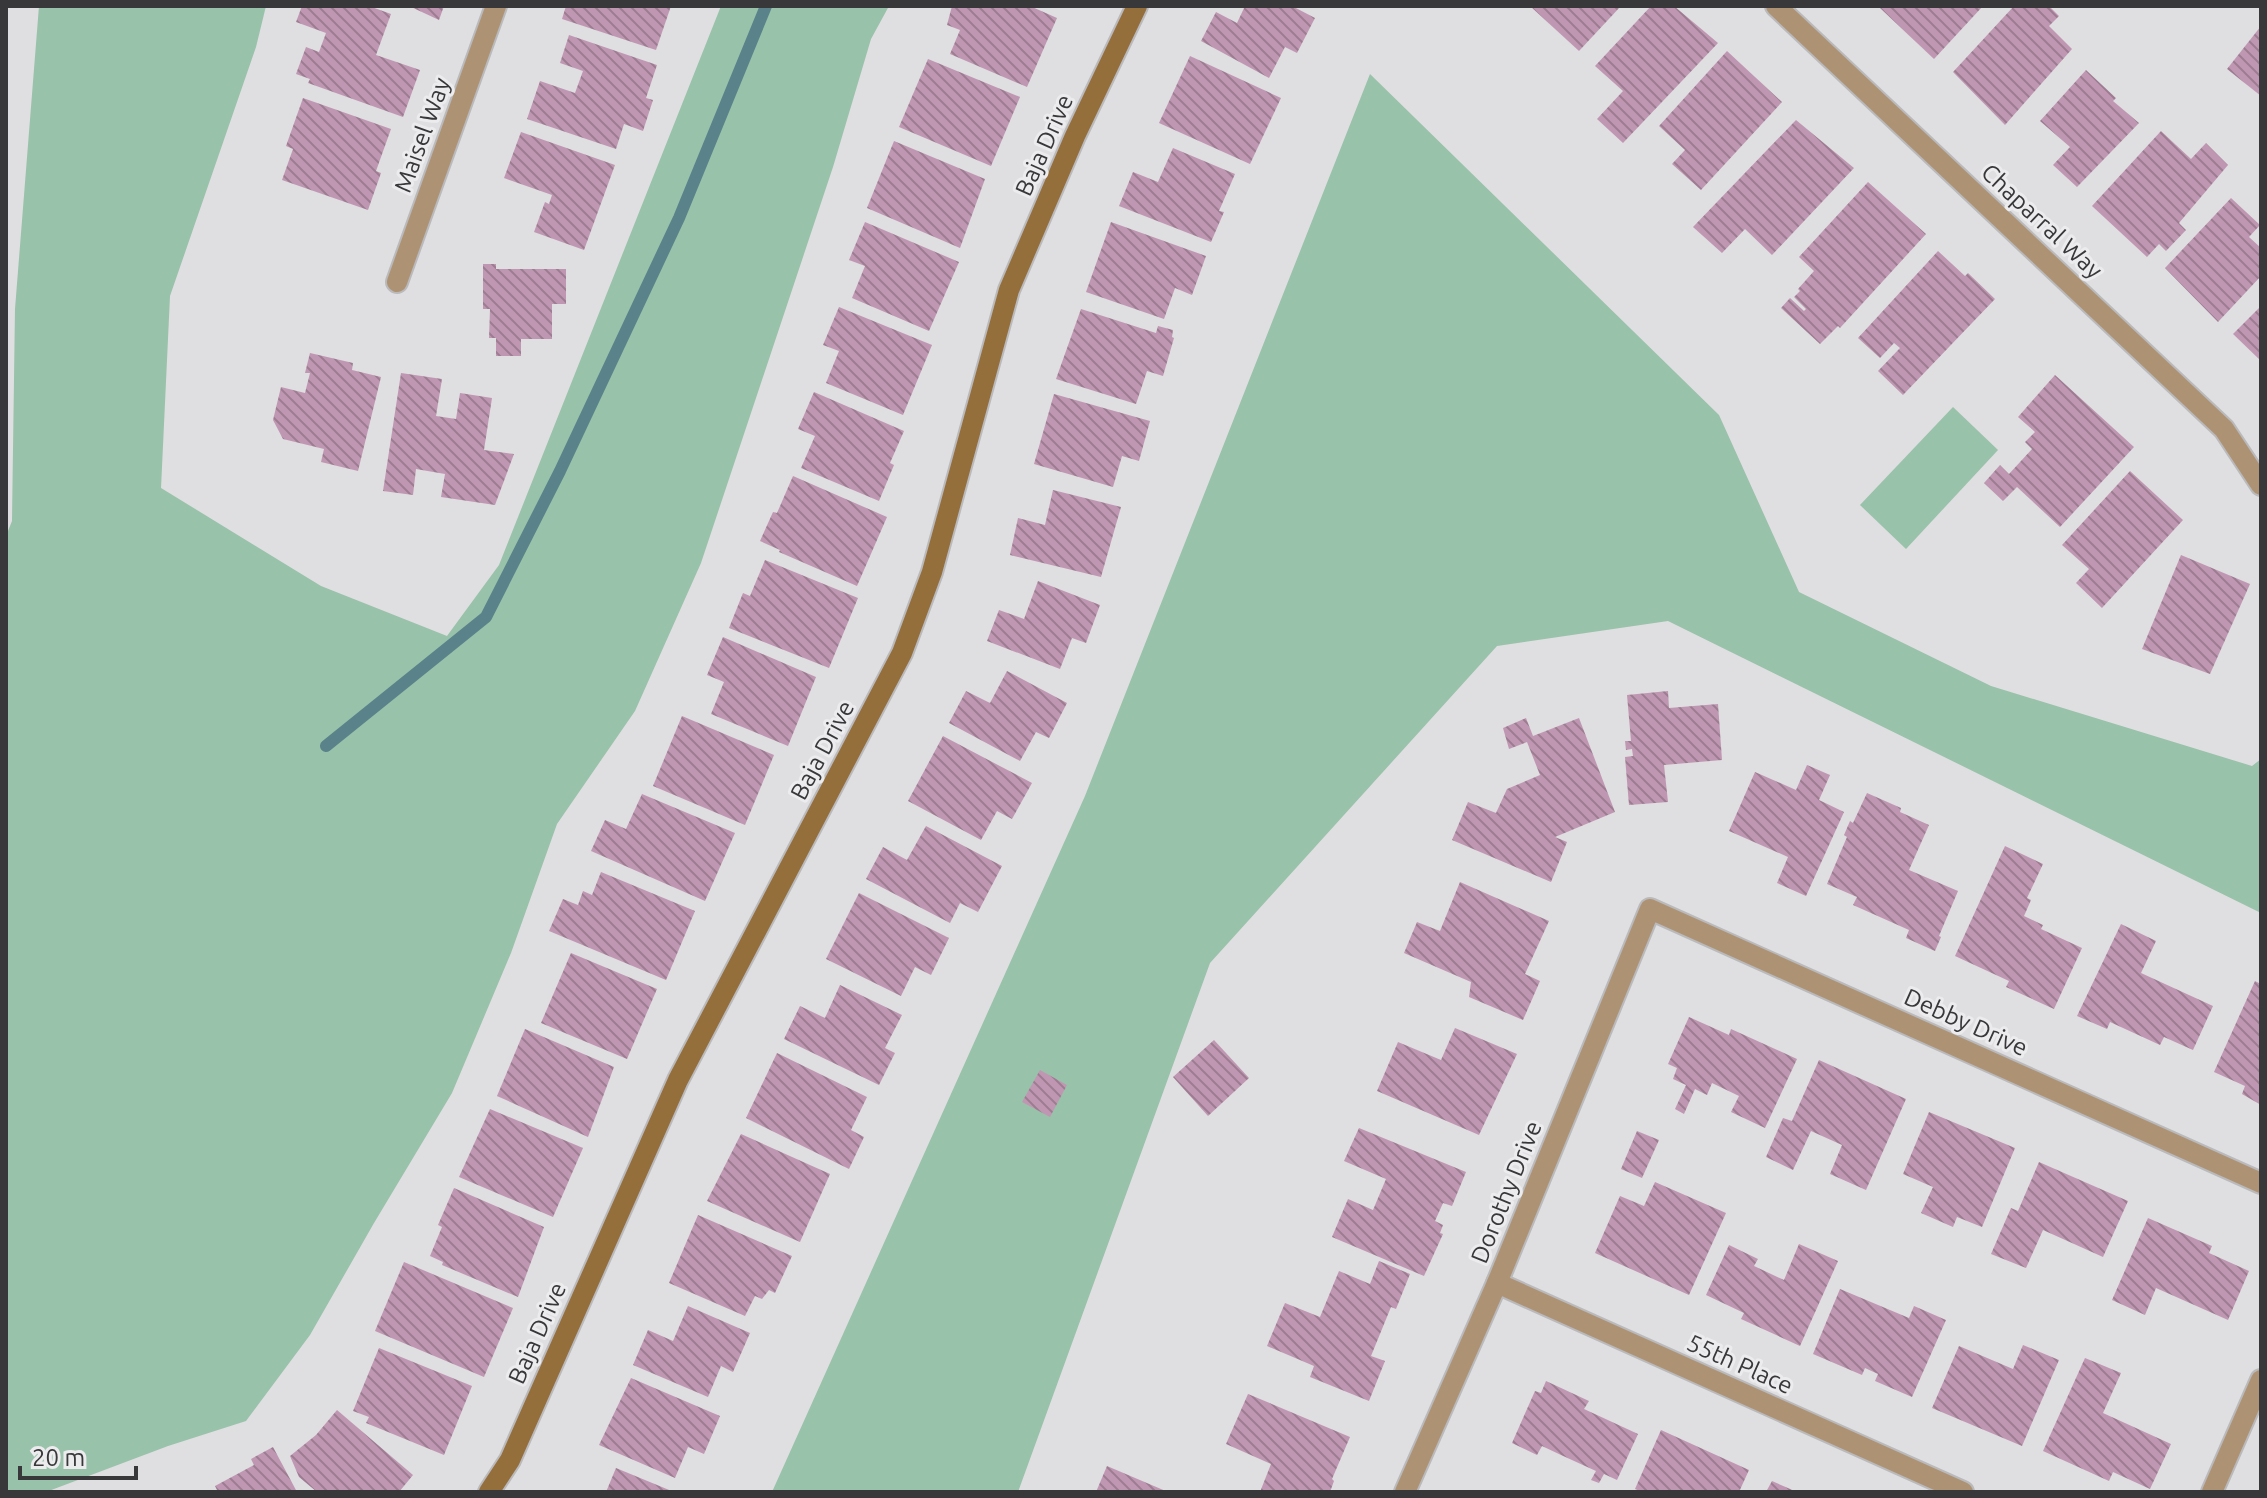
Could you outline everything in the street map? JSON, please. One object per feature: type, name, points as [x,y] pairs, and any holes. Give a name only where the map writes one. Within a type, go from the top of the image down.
[{"type":"street","name":"Maisel Way","points":[[397,282],[496,6]]},
{"type":"street","name":"Baja Drive","points":[[489,1492],[510,1460],[683,1071],[902,653],[932,572],[1009,290],[1075,136],[1137,6]]},
{"type":"street","name":"Chaparral Way","points":[[1776,6],[2224,429],[2261,485]]},
{"type":"street","name":"Debby Drive","points":[[1650,909],[2261,1183]]},
{"type":"street","name":"Dorothy Drive","points":[[1405,1492],[1497,1283],[1650,909]]},
{"type":"street","name":"55th Place","points":[[1497,1283],[1963,1492]]},
{"type":"street","points":[[2212,1492],[2261,1380]]},
{"type":"green space","points":[[39,6],[266,6],[256,47],[170,296],[161,488],[321,586],[447,636],[499,565],[721,6],[889,6],[871,39],[833,167],[701,563],[635,711],[557,824],[511,953],[452,1093],[310,1335],[246,1421],[168,1446],[46,1492],[6,1492],[6,536],[12,521],[15,309]]},
{"type":"green space","points":[[1370,74],[1719,415],[1799,592],[1991,686],[2252,766],[2261,759],[2261,913],[1668,621],[1497,646],[1210,963],[1018,1492],[772,1492],[1085,796]]},
{"type":"green space","points":[[1953,407],[1998,450],[1906,549],[1860,505]]},
{"type":"building","points":[[302,6],[369,6],[391,14],[376,55],[420,70],[403,117],[308,83],[310,79],[296,74],[306,47],[319,52],[326,33],[296,22]]},
{"type":"building","points":[[409,6],[444,6],[439,20]]},
{"type":"building","points":[[566,6],[671,6],[656,50],[562,19]]},
{"type":"building","points":[[952,6],[1030,6],[1057,18],[1027,87],[950,54],[960,30],[947,25]]},
{"type":"building","points":[[1245,6],[1292,6],[1315,18],[1297,53],[1285,47],[1269,78],[1201,41],[1216,12],[1237,23]]},
{"type":"building","points":[[1530,6],[1621,6],[1579,51]]},
{"type":"building","points":[[1651,6],[1674,6],[1718,43],[1623,143],[1597,119],[1623,91],[1595,66]]},
{"type":"building","points":[[1983,6],[1934,59],[1880,8]]},
{"type":"building","points":[[2014,6],[2049,6],[2059,16],[2049,26],[2072,49],[2005,125],[1953,72]]},
{"type":"building","points":[[2261,26],[2261,96],[2227,69]]},
{"type":"building","points":[[569,35],[657,65],[646,98],[653,100],[643,131],[624,124],[616,149],[527,119],[540,81],[575,93],[583,71],[560,63]]},
{"type":"building","points":[[1727,51],[1782,102],[1701,190],[1672,164],[1685,150],[1659,126]]},
{"type":"building","points":[[1190,56],[1281,98],[1250,164],[1159,123]]},
{"type":"building","points":[[928,59],[1020,97],[991,166],[899,127]]},
{"type":"building","points":[[2086,70],[2116,98],[2113,101],[2139,123],[2077,187],[2053,165],[2070,147],[2040,121]]},
{"type":"building","points":[[303,98],[391,129],[376,171],[381,173],[368,210],[282,180],[293,149],[286,146]]},
{"type":"building","points":[[1796,120],[1854,168],[1772,255],[1745,229],[1722,253],[1693,227]]},
{"type":"building","points":[[2161,131],[2191,159],[2206,143],[2228,165],[2179,223],[2186,230],[2166,251],[2159,244],[2147,257],[2092,206]]},
{"type":"building","points":[[521,132],[615,165],[584,250],[534,232],[545,202],[549,204],[552,195],[504,178]]},
{"type":"building","points":[[894,141],[985,179],[960,248],[867,208]]},
{"type":"building","points":[[1173,148],[1235,174],[1219,211],[1224,212],[1211,242],[1119,206],[1133,172],[1158,182]]},
{"type":"building","points":[[1868,182],[1926,234],[1840,328],[1838,326],[1820,344],[1781,308],[1790,298],[1804,311],[1806,309],[1794,297],[1814,271],[1799,257]]},
{"type":"building","points":[[2231,198],[2260,225],[2249,237],[2261,248],[2261,276],[2218,322],[2165,268]]},
{"type":"building","points":[[865,222],[959,262],[929,331],[852,298],[865,266],[849,260]]},
{"type":"building","points":[[1111,222],[1206,256],[1192,295],[1175,288],[1164,319],[1086,292]]},
{"type":"building","points":[[1938,251],[1965,276],[1968,273],[1995,299],[1903,395],[1878,371],[1900,348],[1894,343],[1880,358],[1858,338]]},
{"type":"building","points":[[483,264],[496,264],[496,269],[566,269],[566,304],[552,304],[552,339],[521,339],[521,356],[496,356],[496,338],[489,338],[490,309],[483,309]]},
{"type":"building","points":[[2261,306],[2261,361],[2233,334]]},
{"type":"building","points":[[839,307],[932,345],[903,415],[826,383],[839,351],[823,345]]},
{"type":"building","points":[[1081,309],[1156,333],[1158,326],[1173,330],[1174,338],[1163,376],[1147,371],[1136,404],[1056,379]]},
{"type":"building","points":[[310,353],[353,363],[352,370],[381,377],[358,471],[321,462],[324,449],[283,439],[273,420],[281,387],[305,393],[310,373],[305,373]]},
{"type":"building","points":[[401,373],[442,379],[436,416],[456,419],[460,393],[492,398],[484,450],[514,454],[495,505],[441,497],[445,474],[416,469],[413,495],[383,491]]},
{"type":"building","points":[[2055,375],[2134,447],[2060,527],[2017,487],[2003,501],[1984,483],[2000,465],[2009,474],[2032,449],[2025,442],[2035,432],[2018,417]]},
{"type":"building","points":[[814,392],[904,431],[890,463],[894,465],[879,501],[801,468],[815,436],[798,429]]},
{"type":"building","points":[[1054,394],[1150,421],[1139,461],[1122,456],[1113,487],[1034,464]]},
{"type":"building","points":[[2130,471],[2183,520],[2102,608],[2076,583],[2089,569],[2062,545]]},
{"type":"building","points":[[793,476],[887,517],[857,586],[760,541],[773,512],[777,513]]},
{"type":"building","points":[[1053,490],[1121,507],[1101,577],[1010,555],[1018,518],[1045,525]]},
{"type":"building","points":[[2181,555],[2250,584],[2210,674],[2142,649]]},
{"type":"building","points":[[765,560],[858,598],[829,668],[729,628],[743,593],[750,596]]},
{"type":"building","points":[[1038,581],[1100,605],[1086,643],[1072,638],[1060,669],[987,641],[999,610],[1024,619]]},
{"type":"building","points":[[723,637],[816,677],[788,746],[711,714],[724,682],[707,675]]},
{"type":"building","points":[[1007,671],[1067,703],[1049,738],[1036,732],[1020,761],[949,723],[966,691],[990,703]]},
{"type":"building","points":[[1668,691],[1669,708],[1718,704],[1722,760],[1664,765],[1668,802],[1629,805],[1625,757],[1633,756],[1632,749],[1626,750],[1625,741],[1631,741],[1627,695]]},
{"type":"building","points":[[682,716],[774,755],[745,825],[653,786]]},
{"type":"building","points":[[1526,718],[1533,736],[1579,718],[1615,812],[1555,837],[1567,842],[1551,882],[1452,840],[1468,802],[1496,813],[1507,789],[1540,775],[1527,742],[1509,749],[1503,728]]},
{"type":"building","points":[[943,736],[1032,783],[1012,819],[997,811],[981,840],[908,801]]},
{"type":"building","points":[[1807,765],[1830,775],[1819,800],[1844,812],[1806,896],[1777,883],[1788,857],[1729,831],[1755,772],[1796,790]]},
{"type":"building","points":[[1867,793],[1929,825],[1909,870],[1958,891],[1935,951],[1906,938],[1909,930],[1853,905],[1857,897],[1827,884],[1847,837],[1844,835],[1850,821],[1853,823]]},
{"type":"building","points":[[642,794],[735,833],[705,901],[591,851],[605,820],[626,829]]},
{"type":"building","points":[[926,826],[1002,866],[978,912],[960,903],[950,923],[866,879],[883,847],[907,860]]},
{"type":"building","points":[[2005,846],[2043,864],[2027,898],[2031,900],[2024,916],[2043,925],[2041,929],[2082,948],[2054,1009],[2006,987],[2009,981],[1955,956]]},
{"type":"building","points":[[601,872],[695,911],[666,980],[549,931],[563,899],[578,905],[583,891],[592,895]]},
{"type":"building","points":[[1460,882],[1549,921],[1525,974],[1540,981],[1523,1020],[1469,997],[1471,982],[1404,953],[1417,922],[1440,931]]},
{"type":"building","points":[[859,893],[949,938],[931,975],[915,967],[901,996],[826,959]]},
{"type":"building","points":[[2121,924],[2156,941],[2141,973],[2213,1006],[2193,1050],[2164,1037],[2160,1045],[2110,1022],[2107,1029],[2077,1016]]},
{"type":"building","points":[[571,953],[657,989],[627,1059],[541,1023]]},
{"type":"building","points":[[2255,981],[2261,984],[2261,1105],[2242,1094],[2245,1086],[2214,1072]]},
{"type":"building","points":[[840,985],[902,1015],[885,1048],[895,1053],[879,1085],[784,1039],[800,1006],[825,1018]]},
{"type":"building","points":[[1689,1017],[1729,1035],[1731,1029],[1797,1059],[1765,1128],[1731,1112],[1739,1096],[1712,1083],[1707,1095],[1695,1089],[1684,1114],[1675,1109],[1686,1085],[1673,1079],[1677,1068],[1668,1064]]},
{"type":"building","points":[[1455,1028],[1517,1054],[1479,1135],[1377,1091],[1398,1042],[1441,1060]]},
{"type":"building","points":[[525,1029],[614,1067],[588,1137],[497,1096]]},
{"type":"building","points":[[1214,1040],[1249,1078],[1208,1116],[1173,1077]]},
{"type":"building","points":[[777,1053],[867,1097],[851,1130],[864,1137],[849,1169],[746,1118]]},
{"type":"building","points":[[1819,1060],[1906,1099],[1866,1190],[1830,1174],[1842,1145],[1811,1131],[1793,1170],[1766,1157],[1783,1118],[1792,1121]]},
{"type":"building","points":[[1040,1070],[1067,1085],[1050,1117],[1022,1102]]},
{"type":"building","points":[[490,1109],[583,1148],[553,1217],[459,1177]]},
{"type":"building","points":[[1929,1112],[2015,1148],[1982,1227],[1957,1217],[1953,1227],[1921,1213],[1933,1187],[1903,1174]]},
{"type":"building","points":[[1359,1128],[1466,1172],[1452,1206],[1443,1203],[1435,1221],[1443,1225],[1440,1233],[1443,1234],[1424,1276],[1332,1237],[1348,1199],[1373,1210],[1386,1179],[1344,1161]]},
{"type":"building","points":[[1637,1131],[1659,1140],[1642,1178],[1621,1169]]},
{"type":"building","points":[[741,1134],[830,1174],[800,1242],[707,1201]]},
{"type":"building","points":[[2039,1162],[2128,1201],[2103,1257],[2043,1230],[2026,1268],[1991,1254],[2011,1208],[2018,1211]]},
{"type":"building","points":[[1655,1182],[1726,1213],[1689,1295],[1595,1253],[1620,1196],[1644,1206]]},
{"type":"building","points":[[454,1188],[544,1227],[518,1297],[442,1265],[443,1262],[430,1256],[442,1227],[438,1225]]},
{"type":"building","points":[[698,1215],[792,1256],[775,1293],[769,1290],[762,1299],[755,1296],[745,1316],[669,1283]]},
{"type":"building","points":[[2148,1218],[2212,1246],[2209,1253],[2249,1271],[2228,1320],[2156,1288],[2145,1315],[2112,1300]]},
{"type":"building","points":[[1799,1244],[1838,1261],[1800,1346],[1741,1319],[1744,1313],[1706,1295],[1729,1245],[1758,1259],[1754,1266],[1784,1280]]},
{"type":"building","points":[[1379,1261],[1410,1274],[1396,1309],[1391,1307],[1371,1356],[1385,1361],[1369,1401],[1310,1377],[1314,1366],[1267,1346],[1285,1303],[1320,1317],[1339,1271],[1370,1284]]},
{"type":"building","points":[[404,1262],[513,1308],[484,1377],[375,1331]]},
{"type":"building","points":[[1840,1289],[1909,1318],[1914,1306],[1946,1320],[1912,1397],[1875,1381],[1878,1374],[1865,1368],[1862,1375],[1813,1354]]},
{"type":"building","points":[[688,1306],[750,1333],[733,1372],[721,1366],[708,1397],[633,1365],[648,1330],[673,1341]]},
{"type":"building","points":[[2023,1345],[2059,1360],[2022,1446],[1932,1408],[1959,1346],[2013,1369]]},
{"type":"building","points":[[379,1348],[472,1386],[444,1455],[366,1423],[369,1417],[353,1411]]},
{"type":"building","points":[[2085,1358],[2121,1373],[2103,1413],[2171,1444],[2150,1489],[2113,1472],[2109,1481],[2043,1451]]},
{"type":"building","points":[[631,1378],[720,1416],[704,1454],[688,1447],[675,1478],[599,1445]]},
{"type":"building","points":[[1546,1381],[1589,1401],[1584,1409],[1638,1434],[1617,1480],[1604,1474],[1599,1483],[1591,1480],[1596,1471],[1542,1446],[1537,1455],[1512,1443],[1535,1391],[1541,1393]]},
{"type":"building","points":[[1248,1394],[1350,1437],[1332,1479],[1330,1492],[1260,1492],[1271,1464],[1226,1444]]},
{"type":"building","points":[[337,1410],[413,1475],[399,1492],[317,1492],[299,1477],[290,1456],[316,1435]]},
{"type":"building","points":[[1661,1430],[1749,1470],[1739,1492],[1642,1492],[1635,1489]]},
{"type":"building","points":[[273,1447],[297,1492],[218,1492],[215,1486],[254,1465],[251,1459]]},
{"type":"building","points":[[1107,1466],[1168,1492],[1096,1492]]},
{"type":"building","points":[[616,1468],[674,1492],[606,1492]]},
{"type":"building","points":[[1772,1481],[1797,1492],[1766,1492]]},
{"type":"waterway","points":[[326,746],[486,617],[560,471],[679,218],[766,6]]}]
